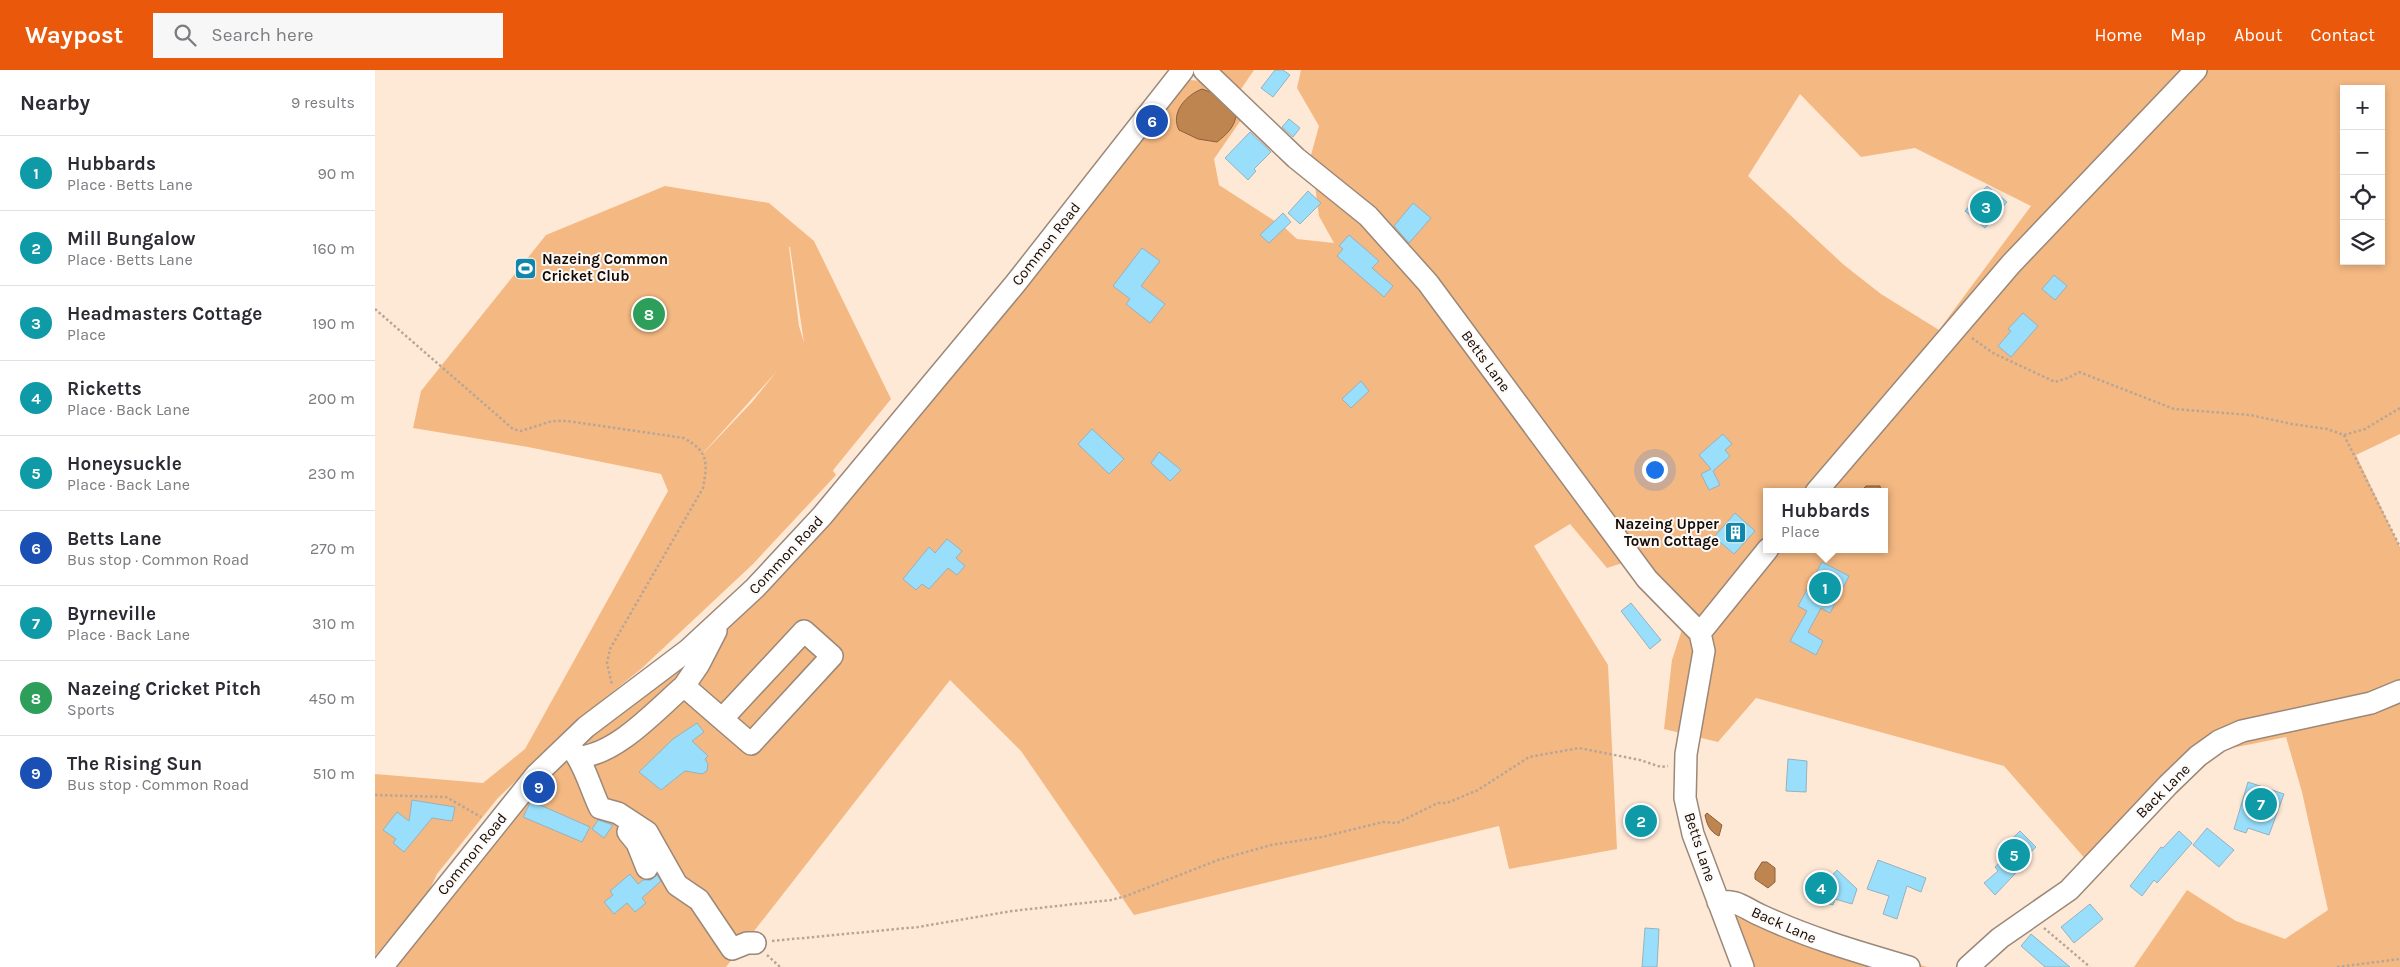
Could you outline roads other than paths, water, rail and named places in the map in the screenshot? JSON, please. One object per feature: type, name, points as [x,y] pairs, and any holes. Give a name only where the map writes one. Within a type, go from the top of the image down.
[{"type":"street","name":"Betts Lane","points":[[1204,70],[1296,158],[1368,216],[1428,283],[1647,580],[1700,633],[1703,651],[1686,754],[1685,798],[1688,816],[1743,967]]},
{"type":"street","points":[[1819,488],[2011,264],[2197,70]]},
{"type":"street","name":"Common Road","points":[[382,967],[536,776],[574,751],[586,727],[688,650],[755,588],[802,538],[884,444],[1015,284],[1155,107],[1181,71]]},
{"type":"street","points":[[1700,633],[1765,553]]},
{"type":"street","points":[[574,751],[591,756],[614,746],[684,686],[711,643],[720,621]]},
{"type":"street","points":[[684,686],[722,719],[751,744],[832,656],[804,631],[722,719]]},
{"type":"street","name":"Back Lane","points":[[1968,967],[2000,938],[2069,890],[2168,785],[2198,756],[2219,741],[2242,731],[2371,703],[2400,691]]},
{"type":"street","points":[[574,751],[602,809],[624,827],[637,843],[647,868]]},
{"type":"street","points":[[602,809],[618,813],[647,832],[677,885],[699,900],[732,949],[747,943],[755,943]]},
{"type":"street","name":"Back Lane","points":[[1718,902],[1732,900],[1788,928],[1824,942],[1909,967]]},
{"type":"place","name":"Betts Lane","points":[[1152,121]]},
{"type":"place","name":"Headmasters Cottage","points":[[1986,207]]},
{"type":"place","name":"Nazeing Common Cricket Club","points":[[526,268]]},
{"type":"place","name":"Nazeing Cricket Pitch","points":[[649,314]]},
{"type":"place","name":"Nazeing Upper Town Cottage","points":[[1735,533]]},
{"type":"place","name":"Hubbards","points":[[1825,588]]},
{"type":"place","name":"The Rising Sun","points":[[539,787]]},
{"type":"place","name":"Byrneville","points":[[2261,804]]},
{"type":"place","name":"Mill Bungalow","points":[[1641,821]]},
{"type":"place","name":"Honeysuckle","points":[[2014,855]]},
{"type":"place","name":"Ricketts","points":[[1821,888]]}]
